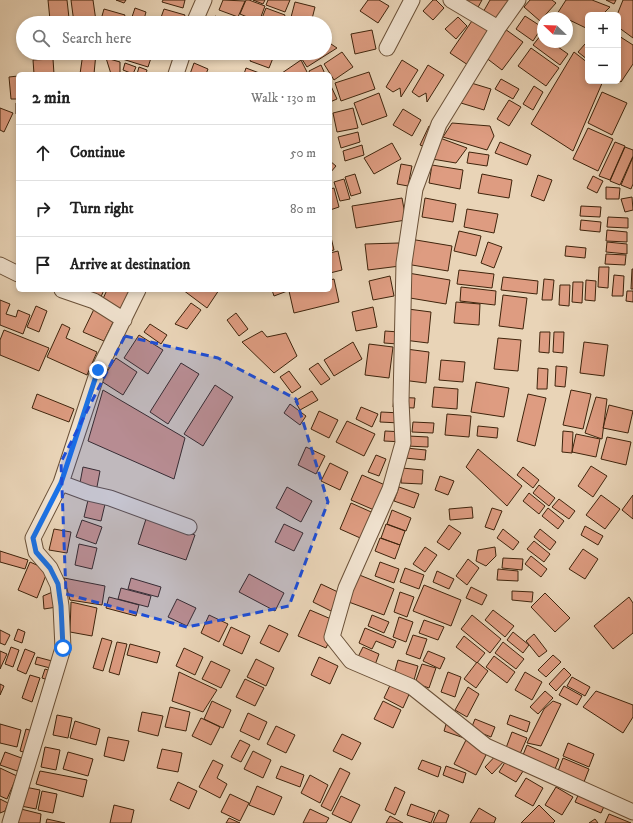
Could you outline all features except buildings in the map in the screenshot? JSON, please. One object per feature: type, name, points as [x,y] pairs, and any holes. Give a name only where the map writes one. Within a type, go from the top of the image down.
[{"type":"street","points":[[197,16],[204,0]]},
{"type":"street","points":[[387,48],[412,0]]},
{"type":"street","points":[[451,0],[498,28]]},
{"type":"street","points":[[518,0],[498,28],[439,124],[415,189],[404,263],[401,401],[403,443],[390,489],[346,588],[332,637],[351,661],[412,687],[486,746],[633,812]]},
{"type":"street","points":[[177,72],[181,60]]},
{"type":"street","points":[[0,265],[16,273]]},
{"type":"street","points":[[68,292],[94,301],[124,320]]},
{"type":"street","points":[[10,823],[63,648],[61,606],[58,584],[50,568],[36,552],[33,538],[61,483],[98,370],[137,292]]},
{"type":"street","points":[[61,483],[88,493],[110,498],[188,528]]},
{"type":"highlighted area","points":[[125,336],[218,358],[296,399],[328,502],[289,606],[187,627],[66,594],[61,462]]},
{"type":"route","points":[[63,648],[61,606],[58,584],[50,568],[36,552],[33,538],[61,483],[98,370]]}]
